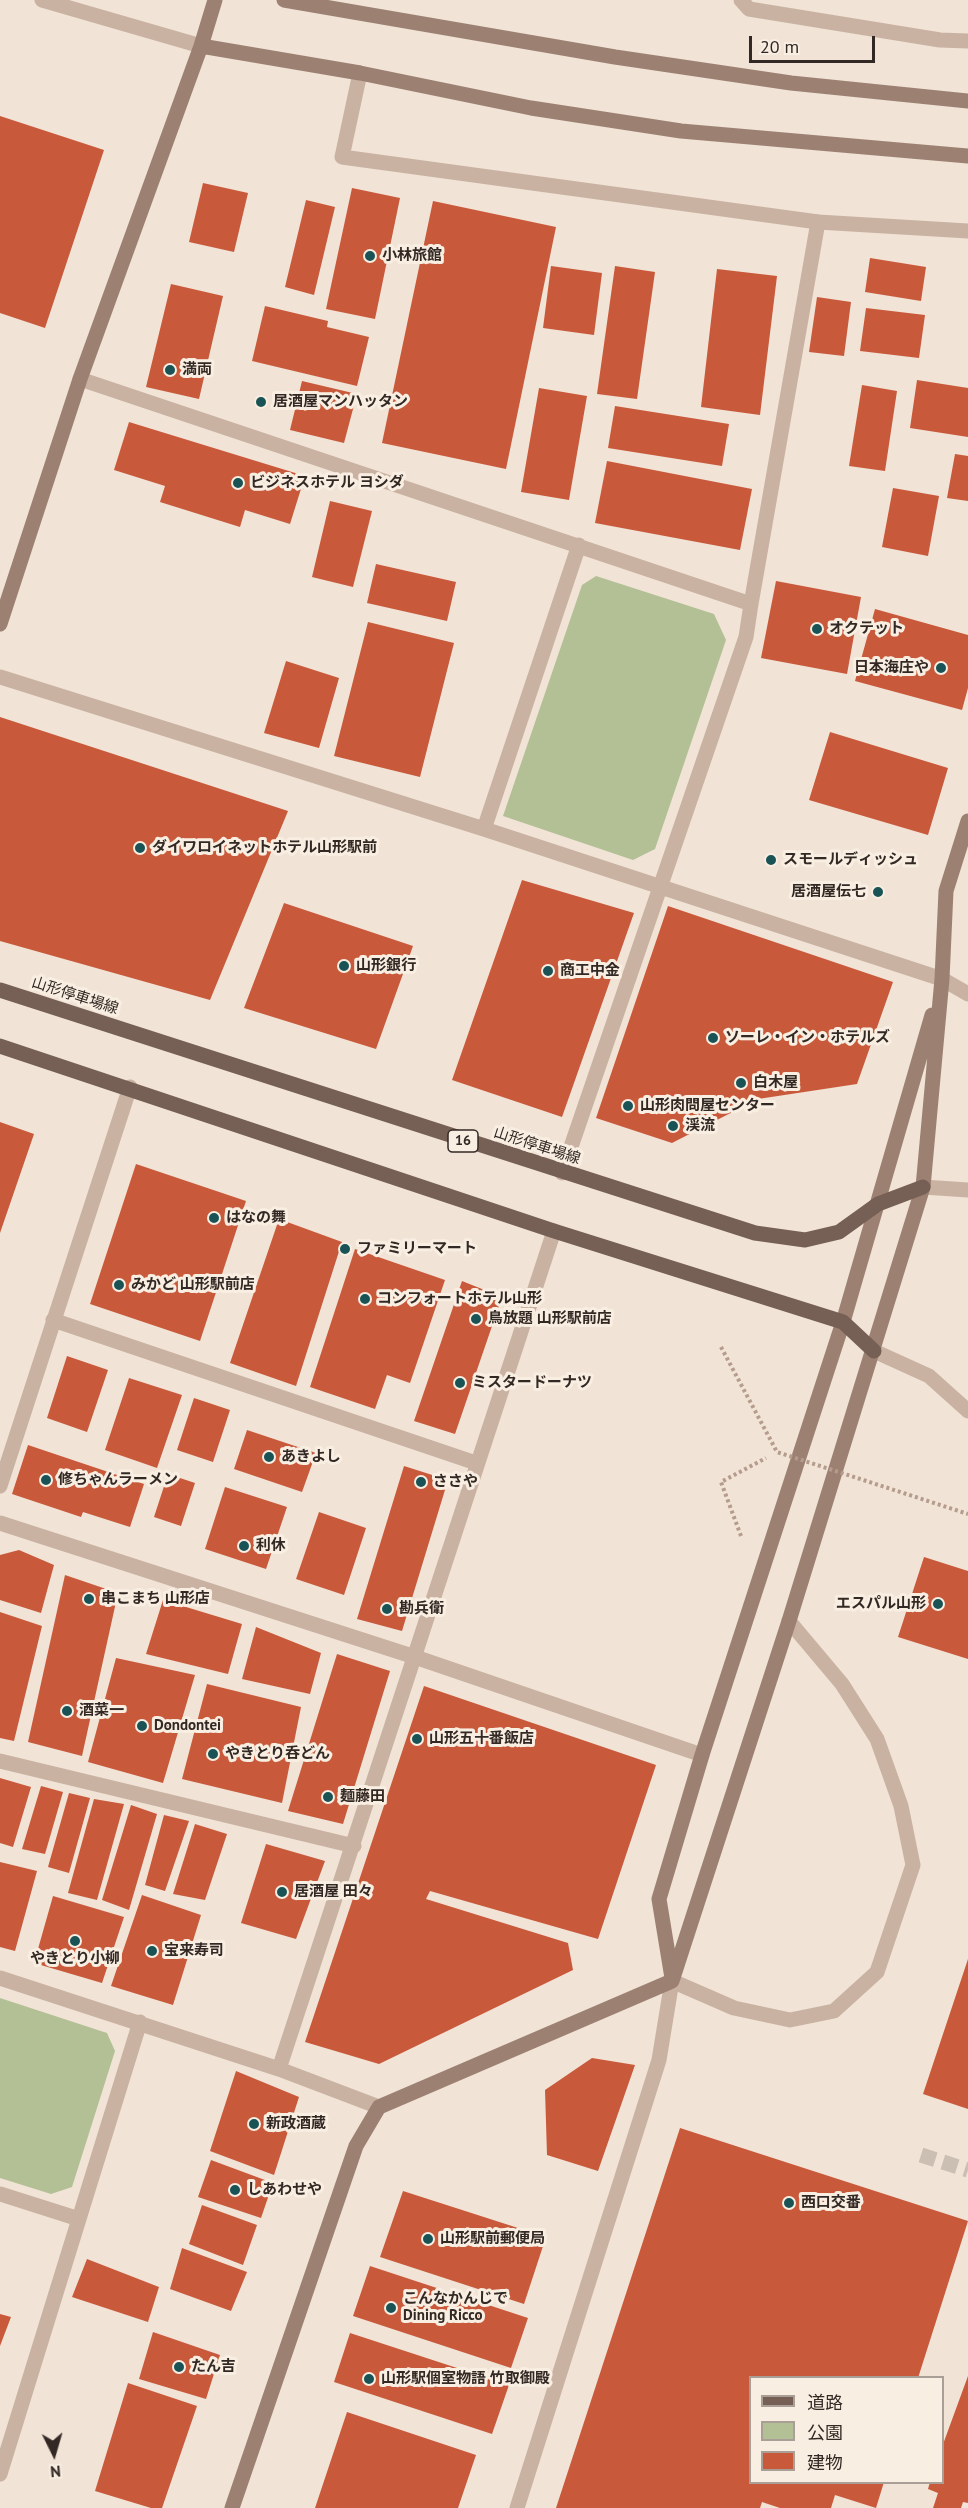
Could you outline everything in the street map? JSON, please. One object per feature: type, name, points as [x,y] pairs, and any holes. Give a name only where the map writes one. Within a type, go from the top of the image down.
[{"type":"main road","name":"山形停車場線","points":[[0,990],[562,1173],[755,1233],[804,1240],[840,1232],[878,1204],[923,1187]]},
{"type":"main road","points":[[0,1046],[130,1087],[554,1231],[843,1322],[874,1351]]},
{"type":"street","points":[[42,0],[201,46],[360,73],[531,108],[681,131],[968,156]]},
{"type":"street","points":[[0,624],[80,380],[201,46],[215,0]]},
{"type":"street","points":[[284,0],[592,53],[780,81],[968,101]]},
{"type":"street","points":[[741,0],[749,9],[940,40],[968,41]]},
{"type":"street","points":[[360,73],[342,157],[818,222],[968,231]]},
{"type":"street","points":[[562,1173],[746,637],[818,222]]},
{"type":"street","points":[[80,380],[751,604]]},
{"type":"street","points":[[484,829],[579,545]]},
{"type":"street","points":[[0,677],[484,829],[942,979],[968,994]]},
{"type":"street","points":[[518,2508],[659,2060],[672,1981],[789,1621],[923,1187],[942,979],[946,891],[968,821]]},
{"type":"street","points":[[672,1981],[659,1899],[702,1755],[843,1322],[942,979]]},
{"type":"street","points":[[0,1486],[130,1087]]},
{"type":"street","points":[[923,1187],[968,1190]]},
{"type":"street","points":[[279,2069],[554,1231]]},
{"type":"street","points":[[53,1320],[476,1463]]},
{"type":"street","points":[[874,1351],[929,1376],[968,1411]]},
{"type":"street","points":[[0,1523],[415,1657],[702,1755]]},
{"type":"street","points":[[232,2508],[356,2146],[379,2107],[672,1981],[734,2008],[790,2020],[834,2011],[878,1972],[913,1865],[901,1806],[877,1739],[842,1684],[789,1621]]},
{"type":"street","points":[[0,1761],[354,1846]]},
{"type":"street","points":[[0,1978],[279,2069],[379,2107]]},
{"type":"street","points":[[0,2474],[140,2022]]},
{"type":"street","points":[[0,2194],[79,2219]]},
{"type":"path","points":[[721,1347],[777,1452],[968,1514]]},
{"type":"path","points":[[745,1545],[721,1482],[777,1452]]},
{"type":"green space","points":[[596,576],[714,614],[726,640],[655,849],[633,860],[503,816],[582,585]]},
{"type":"green space","points":[[0,1998],[107,2033],[115,2051],[72,2187],[51,2194],[0,2178]]},
{"type":"building","points":[[0,116],[104,150],[45,328],[0,313]]},
{"type":"building","points":[[203,183],[248,193],[234,252],[189,242]]},
{"type":"building","points":[[352,188],[400,198],[375,319],[326,309]]},
{"type":"building","points":[[306,200],[335,207],[314,295],[285,287]]},
{"type":"building","points":[[433,201],[556,227],[506,469],[382,443]]},
{"type":"building","points":[[870,258],[926,267],[921,301],[865,292]]},
{"type":"building","points":[[551,266],[602,273],[594,335],[543,328]]},
{"type":"building","points":[[615,266],[655,272],[637,399],[597,394]]},
{"type":"building","points":[[717,269],[777,276],[760,415],[701,407]]},
{"type":"building","points":[[171,284],[223,296],[199,399],[146,387]]},
{"type":"building","points":[[817,297],[851,302],[844,356],[809,352]]},
{"type":"building","points":[[265,306],[328,321],[327,327],[369,337],[357,386],[252,361]]},
{"type":"building","points":[[866,308],[925,315],[919,358],[860,351]]},
{"type":"building","points":[[917,380],[968,388],[968,437],[910,428]]},
{"type":"building","points":[[302,381],[357,394],[344,443],[290,430]]},
{"type":"building","points":[[862,385],[897,391],[885,471],[849,466]]},
{"type":"building","points":[[539,388],[587,396],[569,500],[521,492]]},
{"type":"building","points":[[615,406],[729,424],[722,466],[608,448]]},
{"type":"building","points":[[129,422],[305,476],[290,524],[245,510],[240,527],[160,502],[165,486],[114,470]]},
{"type":"building","points":[[955,454],[968,456],[968,501],[947,498]]},
{"type":"building","points":[[607,461],[752,489],[740,550],[595,523]]},
{"type":"building","points":[[893,488],[939,496],[928,556],[882,547]]},
{"type":"building","points":[[330,501],[372,511],[353,587],[312,577]]},
{"type":"building","points":[[376,564],[456,582],[447,621],[367,603]]},
{"type":"building","points":[[776,581],[861,597],[847,674],[761,658]]},
{"type":"building","points":[[875,609],[968,635],[968,688],[962,710],[855,681]]},
{"type":"building","points":[[368,622],[454,643],[420,777],[334,756]]},
{"type":"building","points":[[286,661],[339,678],[319,748],[264,733]]},
{"type":"building","points":[[0,717],[288,811],[210,1000],[0,941]]},
{"type":"building","points":[[830,732],[948,768],[928,835],[809,800]]},
{"type":"building","points":[[522,880],[634,913],[562,1117],[452,1080]]},
{"type":"building","points":[[284,903],[413,946],[376,1049],[244,1008]]},
{"type":"building","points":[[668,906],[893,982],[857,1084],[758,1099],[672,1143],[596,1118]]},
{"type":"building","points":[[0,1122],[34,1134],[0,1233]]},
{"type":"building","points":[[136,1164],[246,1201],[200,1341],[90,1304]]},
{"type":"building","points":[[279,1219],[342,1242],[296,1386],[230,1363]]},
{"type":"building","points":[[355,1249],[445,1280],[410,1383],[387,1375],[375,1409],[310,1387]]},
{"type":"building","points":[[462,1281],[502,1297],[455,1434],[414,1421]]},
{"type":"building","points":[[67,1356],[108,1370],[87,1432],[47,1418]]},
{"type":"building","points":[[129,1378],[182,1395],[157,1468],[105,1450]]},
{"type":"building","points":[[194,1398],[230,1410],[213,1462],[177,1450]]},
{"type":"building","points":[[247,1430],[316,1453],[302,1492],[234,1469]]},
{"type":"building","points":[[28,1445],[144,1484],[130,1527],[83,1512],[81,1517],[12,1494]]},
{"type":"building","points":[[404,1466],[448,1480],[402,1631],[357,1619]]},
{"type":"building","points":[[168,1474],[195,1483],[181,1526],[154,1517]]},
{"type":"building","points":[[225,1487],[287,1507],[266,1569],[205,1549]]},
{"type":"building","points":[[319,1512],[366,1528],[344,1595],[296,1579]]},
{"type":"building","points":[[19,1550],[54,1565],[41,1613],[0,1600],[0,1555]]},
{"type":"building","name":"エスパル山形","points":[[924,1557],[968,1571],[968,1659],[898,1637]]},
{"type":"building","points":[[65,1575],[118,1593],[82,1756],[28,1742]]},
{"type":"building","points":[[163,1600],[242,1624],[228,1674],[146,1654]]},
{"type":"building","points":[[0,1612],[42,1626],[14,1741],[0,1738]]},
{"type":"building","points":[[256,1627],[321,1653],[310,1694],[242,1679]]},
{"type":"building","points":[[337,1654],[390,1671],[343,1824],[288,1811]]},
{"type":"building","points":[[116,1658],[195,1675],[163,1783],[88,1762]]},
{"type":"building","points":[[207,1684],[301,1707],[282,1803],[182,1779]]},
{"type":"building","points":[[424,1686],[656,1765],[598,1939],[430,1891],[426,1899],[568,1943],[573,1970],[379,2064],[305,2042]]},
{"type":"building","points":[[0,1778],[31,1787],[13,1847],[0,1843]]},
{"type":"building","points":[[41,1786],[63,1792],[45,1854],[22,1849]]},
{"type":"building","points":[[69,1793],[90,1798],[69,1873],[48,1867]]},
{"type":"building","points":[[94,1799],[124,1804],[97,1900],[68,1893]]},
{"type":"building","points":[[131,1805],[157,1814],[129,1910],[102,1900]]},
{"type":"building","points":[[164,1815],[189,1821],[165,1891],[145,1885]]},
{"type":"building","points":[[195,1824],[227,1834],[205,1900],[173,1894]]},
{"type":"building","name":"居酒屋 田々","points":[[266,1844],[325,1861],[296,1939],[241,1923]]},
{"type":"building","points":[[0,1862],[37,1871],[15,1951],[0,1947]]},
{"type":"building","points":[[142,1895],[201,1915],[173,2005],[111,1986]]},
{"type":"building","points":[[53,1896],[124,1917],[102,1983],[34,1963]]},
{"type":"building","points":[[968,1959],[968,2109],[923,2094]]},
{"type":"building","points":[[592,2058],[635,2065],[598,2171],[547,2155],[545,2090]]},
{"type":"building","name":"新政酒蔵","points":[[236,2071],[299,2097],[274,2175],[210,2151]]},
{"type":"building","points":[[680,2128],[968,2221],[919,2376],[749,2376],[749,2484],[883,2484],[876,2508],[835,2495],[831,2508],[780,2508],[762,2502],[760,2508],[556,2508]]},
{"type":"building","name":"しあわせや","points":[[211,2160],[273,2183],[261,2218],[198,2197]]},
{"type":"building","points":[[403,2191],[546,2237],[524,2304],[380,2257]]},
{"type":"building","points":[[202,2205],[257,2225],[243,2265],[189,2244]]},
{"type":"building","points":[[182,2248],[247,2272],[231,2311],[170,2289]]},
{"type":"building","points":[[87,2259],[159,2287],[148,2322],[72,2297]]},
{"type":"building","points":[[370,2266],[528,2318],[511,2368],[353,2316]]},
{"type":"building","points":[[0,2314],[11,2317],[0,2346]]},
{"type":"building","name":"たん吉","points":[[153,2332],[220,2355],[206,2399],[139,2379]]},
{"type":"building","points":[[350,2333],[509,2385],[492,2434],[334,2382]]},
{"type":"building","points":[[968,2376],[968,2503],[963,2502],[961,2508],[933,2508],[938,2493],[928,2489],[929,2484],[944,2484],[944,2442]]},
{"type":"building","points":[[128,2383],[197,2406],[162,2508],[151,2508],[95,2491]]},
{"type":"building","points":[[347,2412],[476,2455],[458,2508],[315,2508]]},
{"type":"tunnel","points":[[921,2155],[968,2170]]},
{"type":"place","name":"小林旅館","points":[[370,256]]},
{"type":"place","name":"満両","points":[[170,370]]},
{"type":"place","name":"居酒屋マンハッタン","points":[[261,402]]},
{"type":"place","name":"ビジネスホテル ヨシダ","points":[[238,483]]},
{"type":"place","name":"オクテット","points":[[817,629]]},
{"type":"place","name":"日本海庄や","points":[[941,668]]},
{"type":"place","name":"ダイワロイネットホテル山形駅前","points":[[140,848]]},
{"type":"place","name":"スモールディッシュ","points":[[771,860]]},
{"type":"place","name":"居酒屋伝七","points":[[878,892]]},
{"type":"place","name":"山形銀行","points":[[344,966]]},
{"type":"place","name":"商工中金","points":[[548,971]]},
{"type":"place","name":"ソーレ・イン・ホテルズ","points":[[713,1038]]},
{"type":"place","name":"白木屋","points":[[741,1083]]},
{"type":"place","name":"山形肉問屋センター","points":[[628,1106]]},
{"type":"place","name":"渓流","points":[[673,1126]]},
{"type":"place","name":"はなの舞","points":[[214,1218]]},
{"type":"place","name":"ファミリーマート","points":[[345,1249]]},
{"type":"place","name":"みかど 山形駅前店","points":[[119,1285]]},
{"type":"place","name":"コンフォートホテル山形","points":[[365,1299]]},
{"type":"place","name":"鳥放題 山形駅前店","points":[[476,1319]]},
{"type":"place","name":"ミスタードーナツ","points":[[460,1383]]},
{"type":"place","name":"あきよし","points":[[269,1457]]},
{"type":"place","name":"修ちゃんラーメン","points":[[46,1480]]},
{"type":"place","name":"ささや","points":[[421,1482]]},
{"type":"place","name":"利休","points":[[244,1546]]},
{"type":"place","name":"串こまち 山形店","points":[[89,1599]]},
{"type":"place","name":"エスパル山形","points":[[938,1604]]},
{"type":"place","name":"勘兵衛","points":[[387,1609]]},
{"type":"place","name":"酒菜一","points":[[67,1711]]},
{"type":"place","name":"Dondontei","points":[[142,1726]]},
{"type":"place","name":"山形五十番飯店","points":[[417,1739]]},
{"type":"place","name":"やきとり呑どん","points":[[213,1754]]},
{"type":"place","name":"麺藤田","points":[[328,1797]]},
{"type":"place","name":"居酒屋 田々","points":[[282,1892]]},
{"type":"place","name":"やきとり小柳","points":[[75,1941]]},
{"type":"place","name":"宝来寿司","points":[[152,1951]]},
{"type":"place","name":"新政酒蔵","points":[[254,2124]]},
{"type":"place","name":"しあわせや","points":[[235,2190]]},
{"type":"place","name":"西口交番","points":[[789,2203]]},
{"type":"place","name":"山形駅前郵便局","points":[[428,2239]]},
{"type":"place","name":"こんなかんじで Dining Ricco","points":[[391,2308]]},
{"type":"place","name":"たん吉","points":[[179,2367]]},
{"type":"place","name":"山形駅個室物語 竹取御殿","points":[[369,2379]]}]
